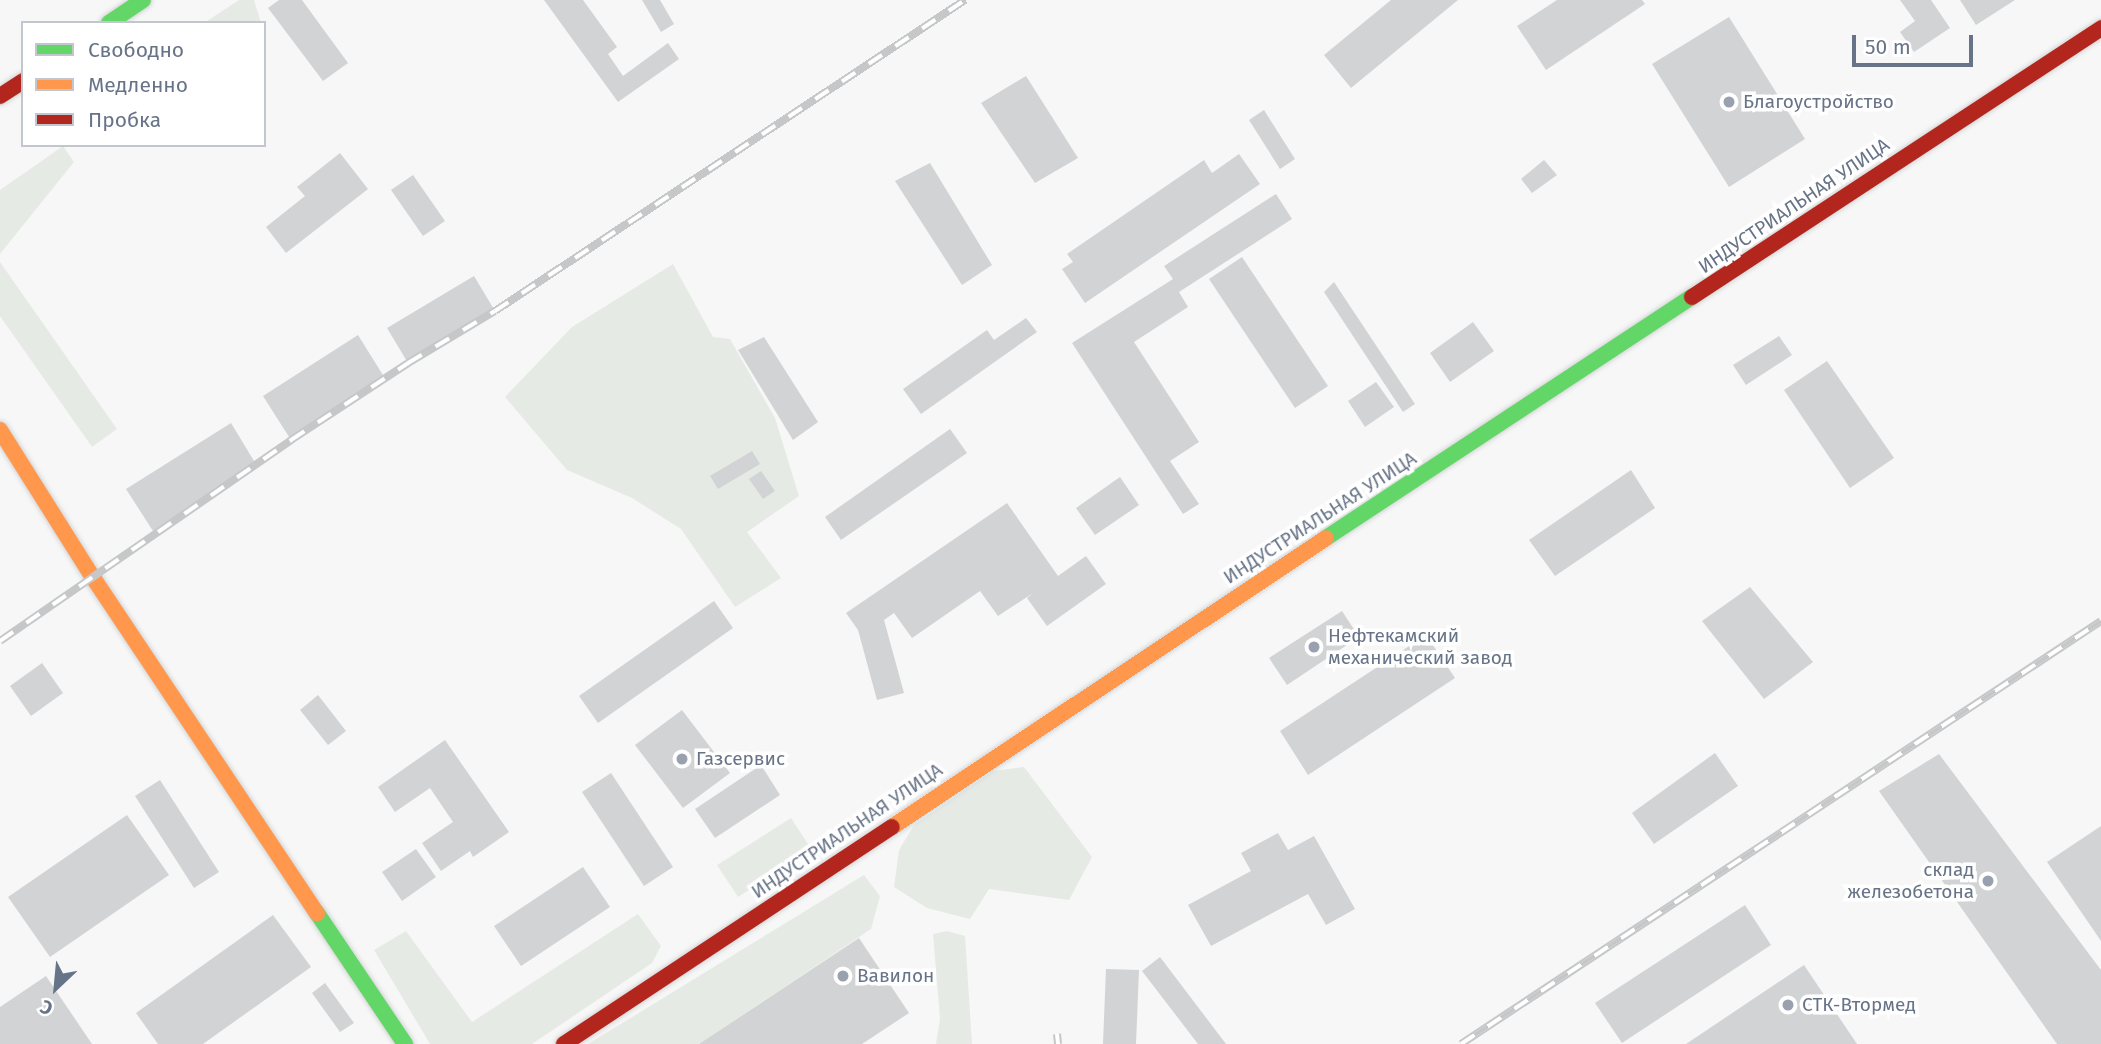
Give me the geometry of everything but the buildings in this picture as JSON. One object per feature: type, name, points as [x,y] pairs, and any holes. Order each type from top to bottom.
[{"type":"main road","points":[[112,21],[143,0]]},
{"type":"main road","name":"ИНДУСТРИАЛЬНАЯ УЛИЦА","points":[[564,1044],[846,858],[1005,749],[2101,28]]},
{"type":"main road","points":[[0,96],[21,82]]},
{"type":"main road","points":[[0,430],[94,579],[405,1044]]},
{"type":"shaded area","points":[[239,0],[254,0],[260,21],[207,21]]},
{"type":"shaded area","points":[[62,147],[74,162],[0,254],[0,190]]},
{"type":"shaded area","points":[[0,262],[117,429],[92,447],[0,316]]},
{"type":"shaded area","points":[[673,264],[713,337],[730,339],[775,418],[799,496],[747,532],[781,578],[735,607],[681,529],[632,498],[567,470],[505,397],[572,327]]},
{"type":"shaded area","points":[[1024,767],[1092,857],[1069,900],[989,889],[970,919],[927,908],[894,887],[899,850],[914,825],[993,771]]},
{"type":"shaded area","points":[[791,818],[812,850],[738,897],[717,865]]},
{"type":"shaded area","points":[[864,875],[880,896],[871,929],[699,1044],[588,1044]]},
{"type":"shaded area","points":[[638,914],[661,946],[652,963],[532,1044],[430,1044],[374,950],[406,931],[472,1022]]},
{"type":"shaded area","points":[[947,931],[965,936],[972,1044],[936,1044],[940,1019],[933,934]]},
{"type":"railway","points":[[0,641],[291,440],[408,363],[495,311],[965,0]]},
{"type":"railway","points":[[1461,1044],[2101,621]]},
{"type":"railway","points":[[1057,1034],[1058,1044]]},
{"type":"traffic: fast","points":[[112,21],[143,0]]},
{"type":"traffic: fast","points":[[1326,538],[1692,297]]},
{"type":"traffic: fast","points":[[317,913],[405,1044]]},
{"type":"traffic: slow","points":[[0,430],[94,579],[317,913]]},
{"type":"traffic: slow","points":[[892,827],[1326,538]]},
{"type":"traffic: jam","points":[[1692,297],[2101,28]]},
{"type":"traffic: jam","points":[[0,96],[21,82]]},
{"type":"traffic: jam","points":[[564,1044],[892,827]]},
{"type":"place","name":"Благоустройство","points":[[1729,102]]},
{"type":"place","name":"Нефтекамский механический завод","points":[[1314,647]]},
{"type":"place","name":"Газсервис","points":[[682,759]]},
{"type":"place","name":"склад железобетона","points":[[1988,881]]},
{"type":"place","name":"Вавилон","points":[[843,976]]},
{"type":"place","name":"СТК-Втормед","points":[[1788,1005]]}]
